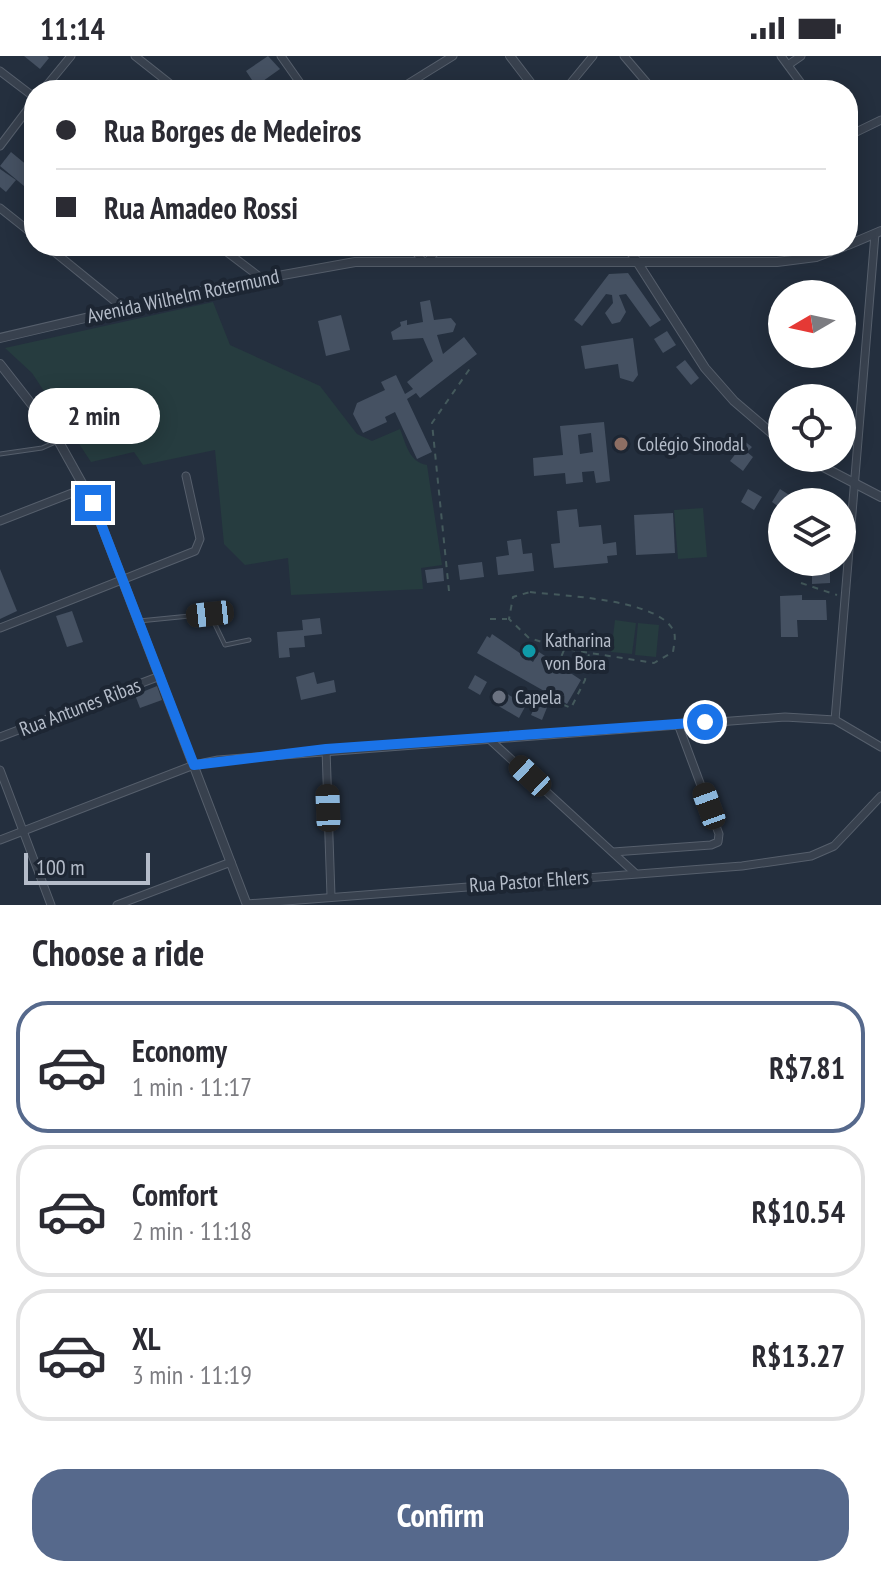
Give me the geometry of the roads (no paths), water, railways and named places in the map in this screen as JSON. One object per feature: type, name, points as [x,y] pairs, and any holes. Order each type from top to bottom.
[{"type":"street","points":[[51,80],[71,56]]},
{"type":"street","points":[[135,56],[165,80]]},
{"type":"street","points":[[281,56],[298,80]]},
{"type":"street","points":[[414,80],[453,56]]},
{"type":"street","points":[[510,56],[528,80]]},
{"type":"street","points":[[573,80],[593,56]]},
{"type":"street","points":[[624,56],[644,80]]},
{"type":"street","points":[[781,56],[799,80]]},
{"type":"street","points":[[788,65],[801,56]]},
{"type":"street","points":[[0,71],[24,91]]},
{"type":"street","points":[[0,146],[24,113]]},
{"type":"street","points":[[858,131],[881,120]]},
{"type":"street","points":[[0,208],[24,227]]},
{"type":"street","points":[[835,720],[878,233]]},
{"type":"street","name":"Avenida Wilhelm Rotermund","points":[[858,241],[878,233]]},
{"type":"street","points":[[59,256],[122,307]]},
{"type":"street","points":[[232,256],[261,278]]},
{"type":"street","points":[[420,256],[425,262],[431,256]]},
{"type":"street","points":[[632,256],[705,368],[734,401],[768,430]]},
{"type":"street","name":"Avenida Wilhelm Rotermund","points":[[0,338],[122,307],[355,262],[637,265],[777,262],[816,257]]},
{"type":"street","points":[[0,364],[58,441],[85,488],[247,905]]},
{"type":"street","points":[[830,472],[881,497]]},
{"type":"street","points":[[0,628],[188,556],[199,545],[186,476]]},
{"type":"street","points":[[0,521],[85,488]]},
{"type":"street","name":"Rua Antunes Ribas","points":[[0,737],[160,676]]},
{"type":"street","points":[[0,840],[194,765],[326,749],[785,717],[835,720],[881,747]]},
{"type":"street","points":[[613,852],[718,842],[719,834],[678,724]]},
{"type":"street","points":[[488,738],[635,873]]},
{"type":"street","points":[[326,749],[331,896]]},
{"type":"street","points":[[0,770],[51,905]]},
{"type":"street","name":"Rua Pastor Ehlers","points":[[247,905],[811,856],[834,846],[881,796]]},
{"type":"street","points":[[117,905],[231,862]]},
{"type":"lane","points":[[0,454],[42,448],[58,441]]},
{"type":"lane","points":[[138,621],[210,614],[225,645],[249,640]]},
{"type":"place","name":"Colégio Sinodal","points":[[621,444]]},
{"type":"place","name":"Katharina von Bora","points":[[529,651]]},
{"type":"place","name":"Capela","points":[[499,697]]}]
